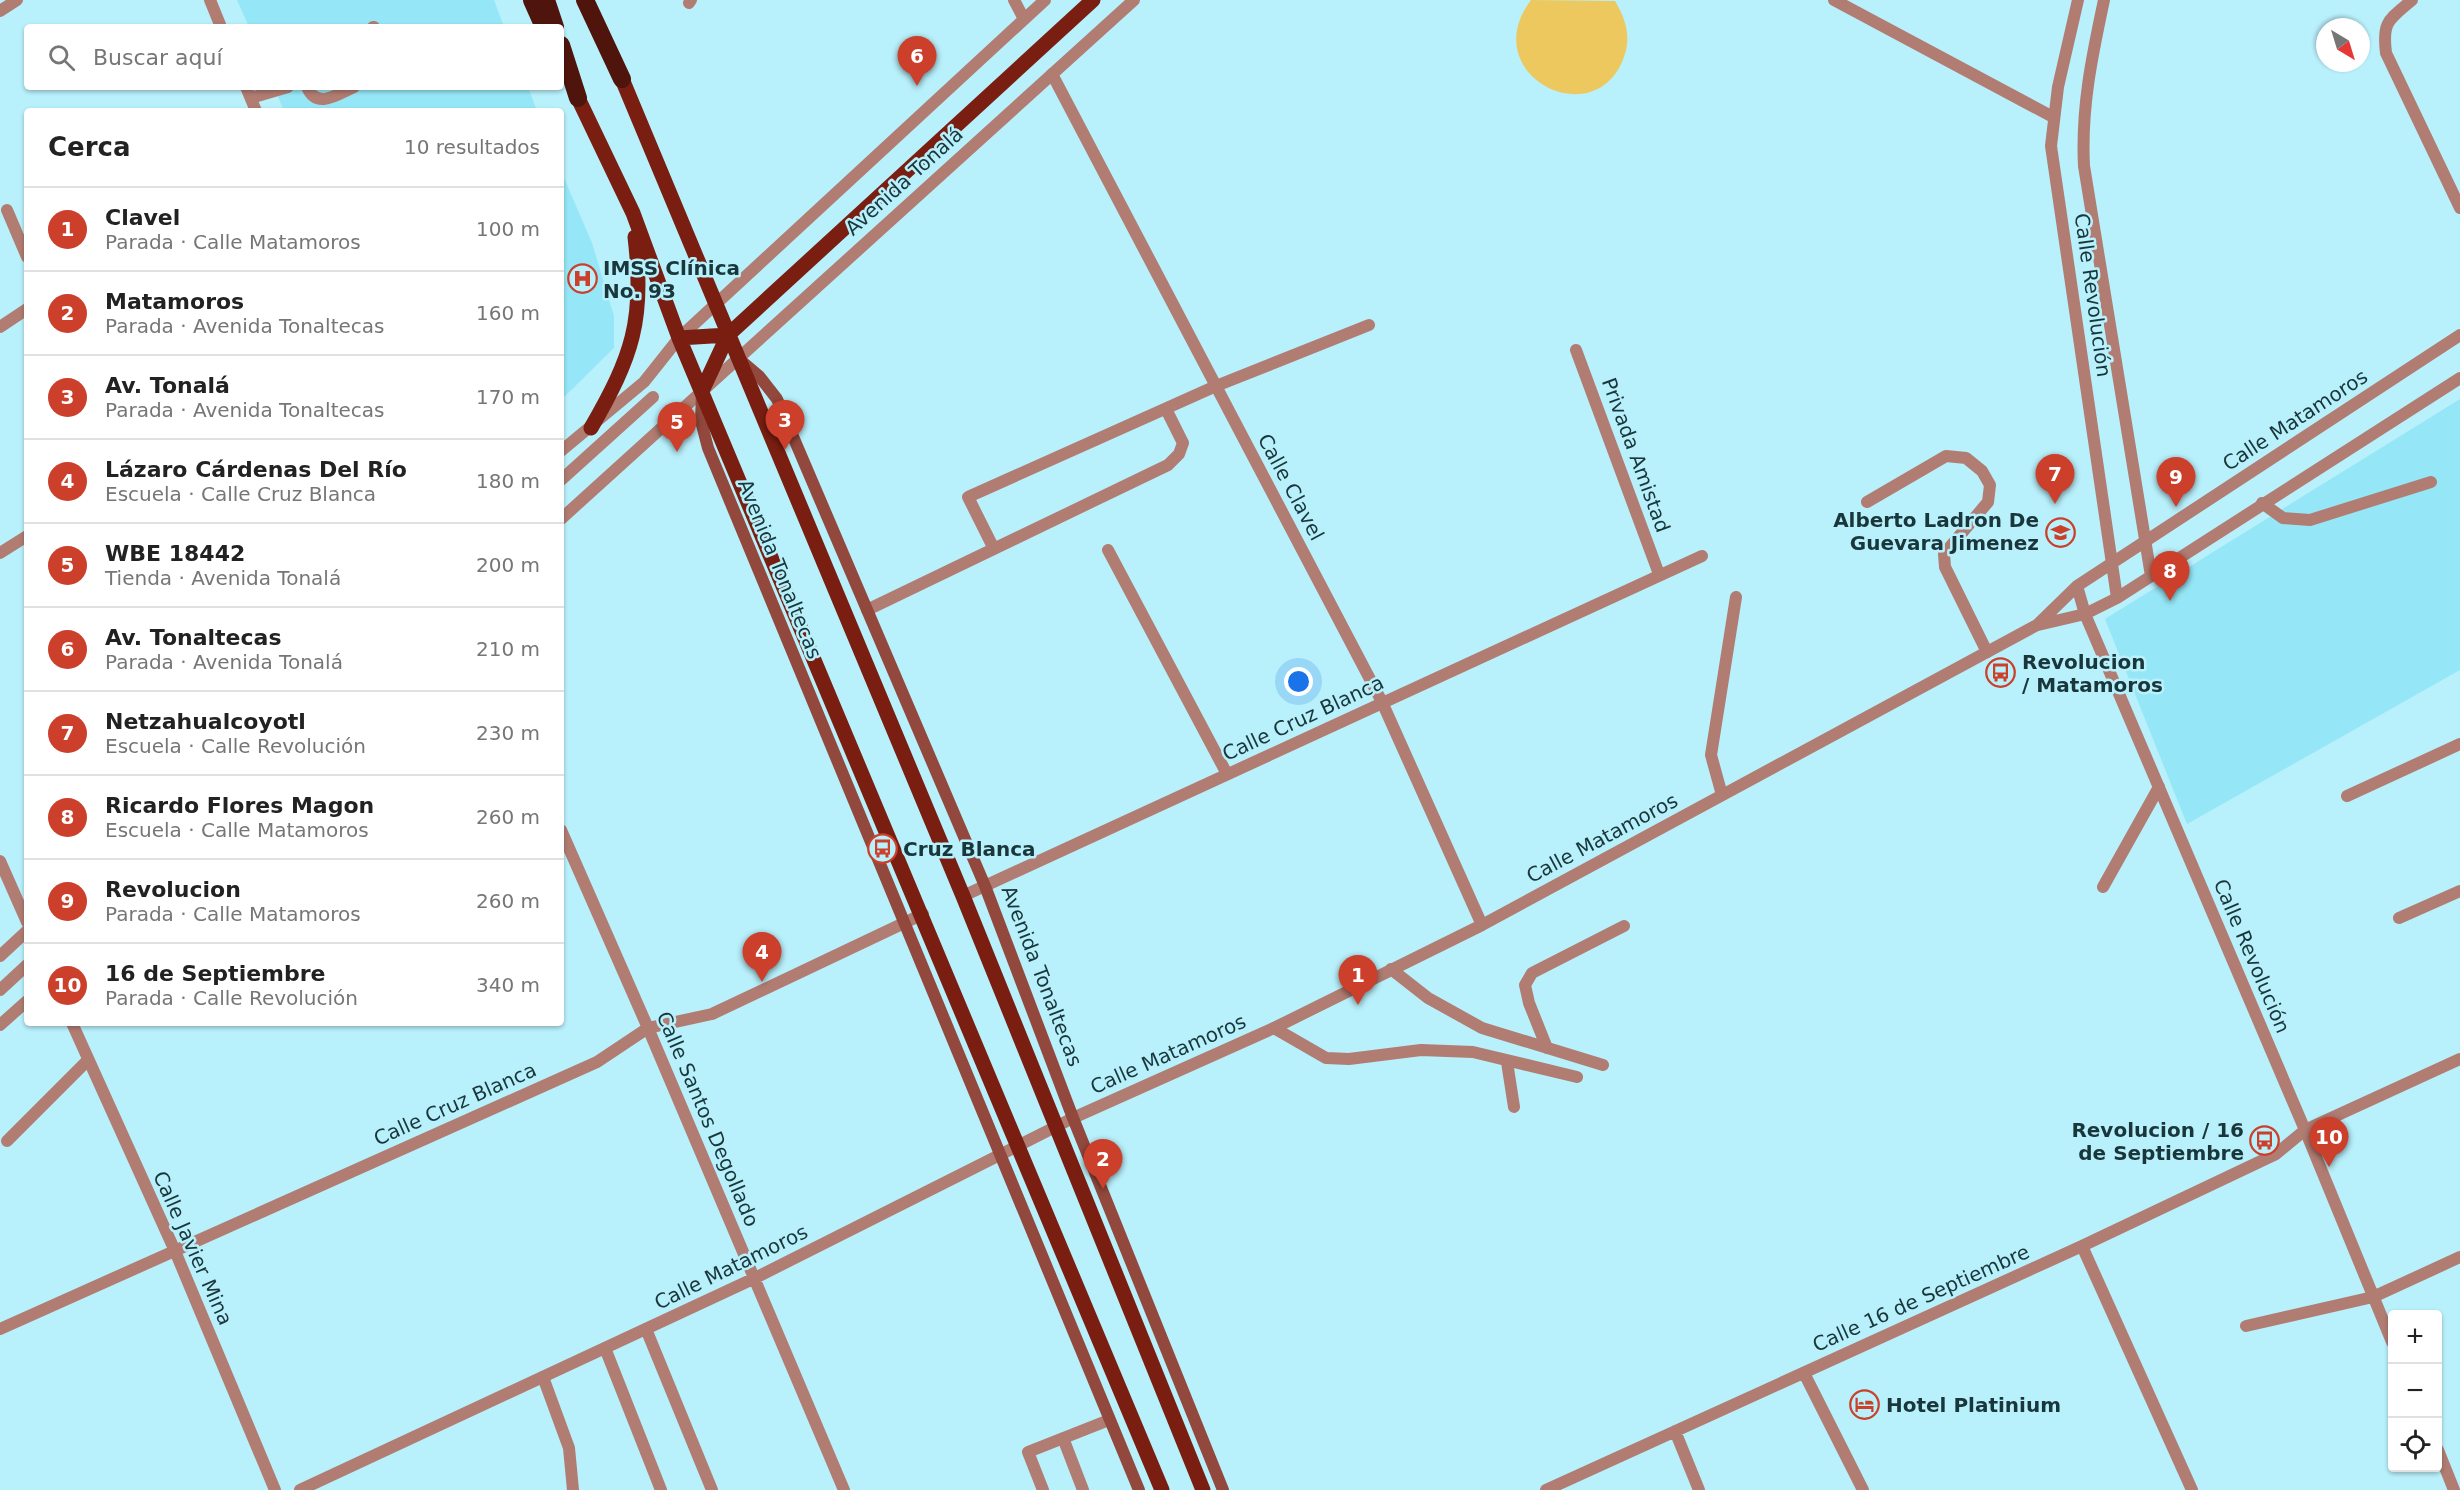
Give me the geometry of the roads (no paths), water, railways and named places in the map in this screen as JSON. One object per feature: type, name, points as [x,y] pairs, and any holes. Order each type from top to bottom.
[{"type":"highway","points":[[532,0],[543,24]]},
{"type":"highway","points":[[546,0],[554,24]]},
{"type":"highway","points":[[585,0],[622,78]]},
{"type":"highway","points":[[594,0],[622,78]]},
{"type":"highway","points":[[564,54],[578,98]]},
{"type":"highway","points":[[564,68],[578,98]]},
{"type":"main road","name":"Avenida Tonalá","points":[[702,391],[728,335],[1093,0]]},
{"type":"main road","name":"Avenida Tonaltecas","points":[[622,78],[714,304],[963,896],[1203,1490]]},
{"type":"main road","name":"Avenida Tonaltecas","points":[[578,98],[633,213],[679,338],[923,914],[1162,1490]]},
{"type":"main road","points":[[591,428],[622,371],[636,327],[640,274],[633,213]]},
{"type":"main road","points":[[679,338],[728,335]]},
{"type":"main road","name":"Avenida Tonaltecas","points":[[739,359],[759,375],[777,399],[985,886],[1073,1118],[1223,1490]]},
{"type":"main road","name":"Avenida Tonaltecas","points":[[702,391],[700,421],[708,448],[1139,1490]]},
{"type":"street","points":[[0,11],[17,0]]},
{"type":"street","points":[[210,0],[220,24]]},
{"type":"street","points":[[1014,0],[1024,19]]},
{"type":"street","name":"Avenida Tonalá","points":[[564,449],[644,382],[679,338],[714,304],[1045,0]]},
{"type":"street","name":"Avenida Tonalá","points":[[564,516],[1134,0]]},
{"type":"street","points":[[1834,0],[2053,117]]},
{"type":"street","name":"Calle Revolución","points":[[2079,0],[2053,117],[2051,146],[2117,598]]},
{"type":"street","name":"Calle Revolución","points":[[2104,0],[2086,84],[2082,134],[2084,166],[2151,576]]},
{"type":"street","points":[[2412,0],[2392,17],[2383,31],[2386,53],[2460,208]]},
{"type":"street","name":"Calle Clavel","points":[[1052,74],[1382,702],[1482,925]]},
{"type":"street","points":[[255,108],[248,93],[268,90]]},
{"type":"street","points":[[308,90],[311,96],[317,100],[325,100],[347,90]]},
{"type":"street","points":[[7,210],[24,250]]},
{"type":"street","points":[[0,327],[24,311]]},
{"type":"street","points":[[993,547],[968,497],[1216,386],[1369,325]]},
{"type":"street","name":"Calle Matamoros","points":[[2037,625],[2077,586],[2460,334]]},
{"type":"street","name":"Privada Amistad","points":[[1576,350],[1659,574]]},
{"type":"street","name":"Calle Matamoros","points":[[300,1490],[755,1278],[1073,1118],[1274,1028],[1482,925],[2037,625],[2085,614],[2117,598],[2460,378]]},
{"type":"street","points":[[564,477],[654,397]]},
{"type":"street","points":[[867,610],[993,547],[1168,465],[1179,454],[1183,443],[1166,409]]},
{"type":"street","points":[[1867,502],[1946,456],[1966,458],[1982,471],[1990,485],[1988,502],[1944,554],[1946,567],[1987,652]]},
{"type":"street","points":[[2262,503],[2283,518],[2310,520],[2432,482]]},
{"type":"street","points":[[0,553],[24,538]]},
{"type":"street","points":[[1108,550],[1227,774]]},
{"type":"street","name":"Calle Cruz Blanca","points":[[963,896],[1702,556]]},
{"type":"street","name":"Calle Revolución","points":[[2077,586],[2085,614],[2306,1130],[2388,1333]]},
{"type":"street","points":[[1722,795],[1711,755],[1713,730],[1736,597]]},
{"type":"street","points":[[2347,796],[2460,745]]},
{"type":"street","points":[[2103,887],[2159,787]]},
{"type":"street","name":"Calle Santos Degollado","points":[[564,837],[648,1028],[844,1490]]},
{"type":"street","points":[[0,861],[24,915]]},
{"type":"street","points":[[2399,918],[2460,891]]},
{"type":"street","name":"Calle Cruz Blanca","points":[[0,1329],[597,1062],[648,1028],[711,1014],[923,914]]},
{"type":"street","points":[[1547,1048],[1525,985],[1532,973],[1624,926]]},
{"type":"street","points":[[0,956],[24,934]]},
{"type":"street","points":[[0,990],[24,968]]},
{"type":"street","points":[[1391,969],[1451,1013],[1482,1028],[1603,1065]]},
{"type":"street","points":[[0,1025],[24,1004]]},
{"type":"street","name":"Calle Javier Mina","points":[[73,1026],[175,1251],[275,1490]]},
{"type":"street","points":[[1274,1028],[1326,1058],[1349,1059],[1421,1050],[1473,1052],[1576,1077]]},
{"type":"street","name":"Calle 16 de Septiembre","points":[[1546,1490],[2276,1155],[2306,1130],[2460,1059]]},
{"type":"street","points":[[7,1141],[88,1060]]},
{"type":"street","points":[[1507,1062],[1514,1107]]},
{"type":"street","points":[[2082,1246],[2192,1490]]},
{"type":"street","points":[[2246,1326],[2373,1297],[2460,1257]]},
{"type":"street","points":[[646,1329],[711,1490]]},
{"type":"street","points":[[605,1348],[661,1490]]},
{"type":"street","points":[[1804,1373],[1863,1490]]},
{"type":"street","points":[[543,1377],[569,1448],[573,1490]]},
{"type":"street","points":[[1043,1490],[1028,1452],[1109,1420]]},
{"type":"street","points":[[1675,1431],[1699,1490]]},
{"type":"street","points":[[1063,1438],[1083,1490]]},
{"type":"street","points":[[2442,1459],[2454,1490]]},
{"type":"place","name":"Av. Tonaltecas","points":[[917,86]]},
{"type":"place","name":"IMSS Clínica No. 93","points":[[582,279]]},
{"type":"place","name":"Av. Tonalá","points":[[785,450]]},
{"type":"place","name":"WBE 18442","points":[[677,452]]},
{"type":"place","name":"Netzahualcoyotl","points":[[2055,504]]},
{"type":"place","name":"Revolucion","points":[[2176,507]]},
{"type":"place","name":"Alberto Ladron De Guevara Jimenez","points":[[2060,532]]},
{"type":"place","name":"Ricardo Flores Magon","points":[[2170,601]]},
{"type":"place","name":"Revolucion / Matamoros","points":[[2001,673]]},
{"type":"place","name":"Cruz Blanca","points":[[882,849]]},
{"type":"place","name":"Lázaro Cárdenas Del Río","points":[[762,982]]},
{"type":"place","name":"Clavel","points":[[1358,1005]]},
{"type":"place","name":"Revolucion / 16 de Septiembre","points":[[2265,1141]]},
{"type":"place","name":"16 de Septiembre","points":[[2329,1167]]},
{"type":"place","name":"Matamoros","points":[[1103,1189]]},
{"type":"place","name":"Hotel Platinium","points":[[1865,1405]]}]
